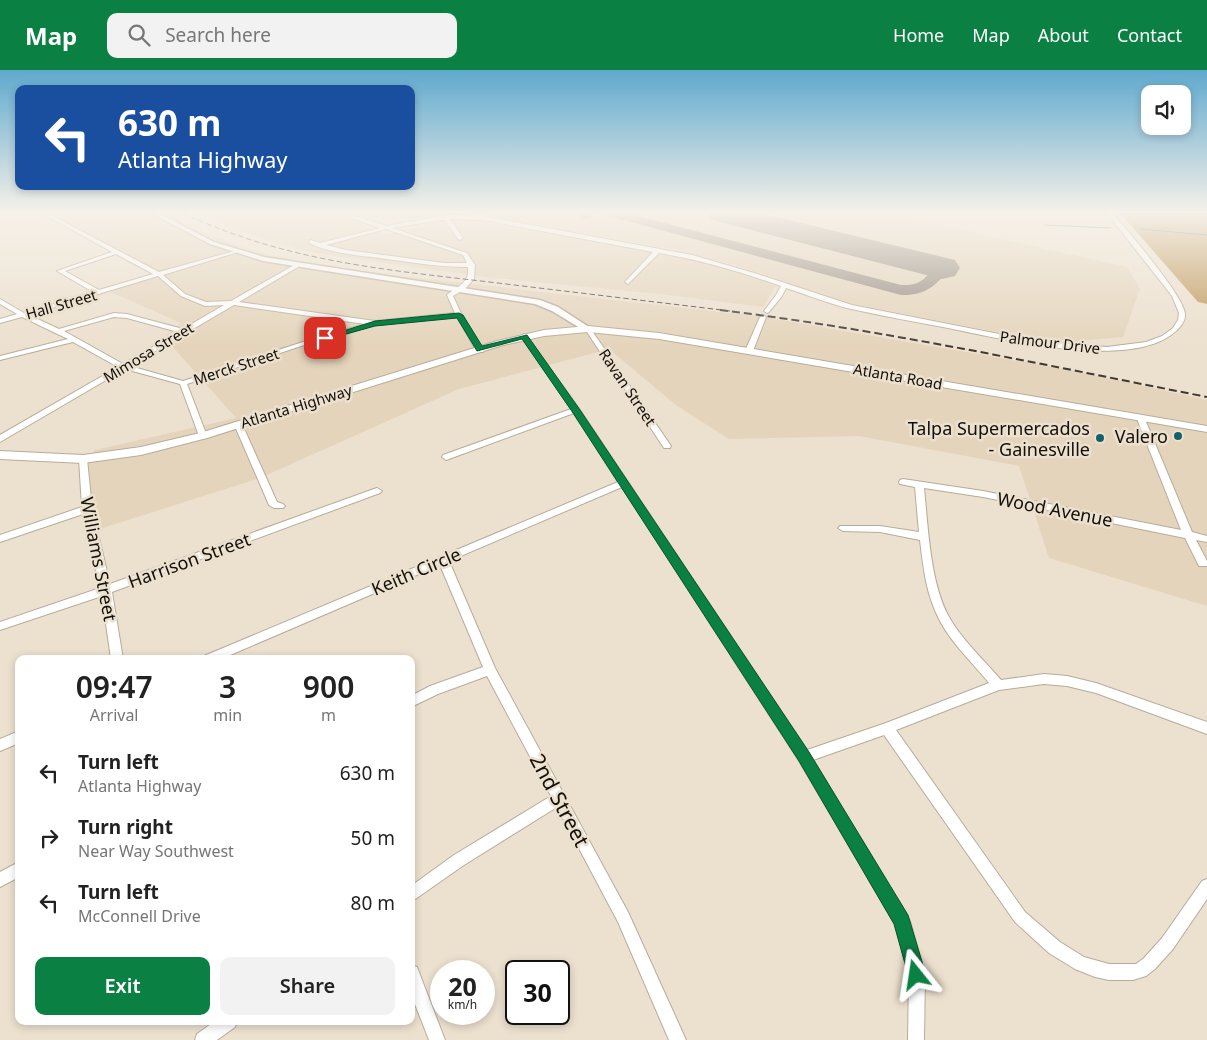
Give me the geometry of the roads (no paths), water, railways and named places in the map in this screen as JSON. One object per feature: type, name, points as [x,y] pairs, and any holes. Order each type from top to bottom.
[{"type":"main road","name":"Atlanta Highway","points":[[0,455],[83,459],[141,451],[202,436],[524,336],[588,329]]},
{"type":"main road","name":"Atlanta Road","points":[[588,329],[659,336],[1207,429]]},
{"type":"street","points":[[97,258],[60,271],[99,293]]},
{"type":"street","points":[[128,258],[160,275],[183,295],[205,304],[232,303],[375,324],[459,315]]},
{"type":"street","name":"Hall Street","points":[[0,321],[213,258]]},
{"type":"street","points":[[265,258],[296,266],[538,302],[555,309],[588,329]]},
{"type":"street","points":[[392,258],[434,264],[472,265]]},
{"type":"street","points":[[468,258],[473,271],[471,278],[460,290],[450,295],[459,315],[480,350]]},
{"type":"street","points":[[628,282],[650,258]]},
{"type":"street","points":[[697,258],[719,263],[784,286],[780,296],[765,314],[749,351]]},
{"type":"street","name":"Palmour Drive","points":[[784,286],[851,307],[1035,343],[1108,349],[1147,344],[1164,338],[1175,329],[1181,320],[1182,313],[1175,296],[1145,258]]},
{"type":"street","name":"Mimosa Street","points":[[0,438],[296,266]]},
{"type":"street","points":[[0,301],[23,315],[58,331],[122,366],[183,383],[202,436]]},
{"type":"street","points":[[58,331],[114,315],[127,316],[182,331]]},
{"type":"street","name":"Merck Street","points":[[183,383],[298,346],[375,324]]},
{"type":"street","name":"Ravan Street","points":[[588,329],[667,446]]},
{"type":"street","points":[[524,336],[576,410],[804,757],[902,921],[916,975],[916,1040]]},
{"type":"street","points":[[0,358],[72,340]]},
{"type":"street","points":[[446,457],[576,410]]},
{"type":"street","points":[[1141,419],[1188,535],[1203,563]]},
{"type":"street","points":[[238,424],[274,505],[280,506]]},
{"type":"street","name":"Williams Street","points":[[83,459],[87,509],[106,590],[116,655]]},
{"type":"street","name":"Wood Avenue","points":[[903,482],[919,486],[983,494],[1207,539]]},
{"type":"street","name":"Keith Circle","points":[[217,655],[623,483]]},
{"type":"street","points":[[919,486],[935,600],[944,618],[998,685]]},
{"type":"street","name":"Harrison Street","points":[[0,626],[106,590],[377,491]]},
{"type":"street","points":[[0,539],[87,509]]},
{"type":"street","points":[[843,528],[880,529],[925,537]]},
{"type":"street","name":"2nd Street","points":[[443,559],[490,670],[623,917],[678,1040]]},
{"type":"street","points":[[415,700],[434,690],[490,670]]},
{"type":"street","points":[[804,757],[887,728],[998,685],[1044,679],[1067,681],[1096,688],[1207,728]]},
{"type":"street","points":[[887,728],[1020,917],[1047,944],[1077,962],[1110,973],[1139,971],[1158,955],[1207,886]]},
{"type":"street","points":[[0,745],[15,739]]},
{"type":"street","points":[[415,892],[459,860],[559,798]]},
{"type":"street","points":[[0,880],[15,871]]},
{"type":"street","points":[[415,983],[437,1040]]},
{"type":"street","points":[[203,1040],[224,1025]]},
{"type":"railway","points":[[321,258],[404,272],[730,311]]},
{"type":"railway","points":[[720,310],[903,338],[1207,397]]},
{"type":"place","name":"Valero","points":[[1178,436]]},
{"type":"place","name":"Talpa Supermercados - Gainesville","points":[[1100,438]]}]
